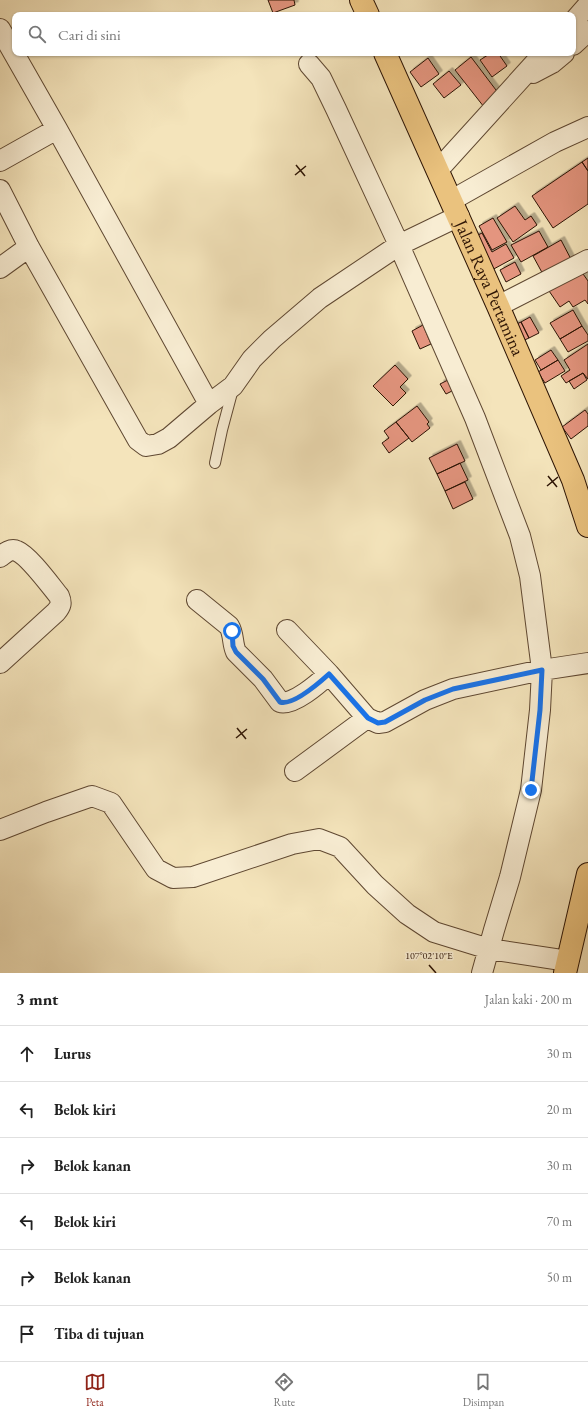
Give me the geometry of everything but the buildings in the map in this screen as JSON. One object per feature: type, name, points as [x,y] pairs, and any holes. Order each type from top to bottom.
[{"type":"main road","points":[[361,0],[367,12]]},
{"type":"main road","name":"Jalan Raya Pertamina","points":[[386,56],[438,170],[453,212],[498,306],[573,480],[588,526]]},
{"type":"main road","points":[[566,967],[588,874]]},
{"type":"street","points":[[576,19],[588,5]]},
{"type":"street","points":[[0,29],[12,50]]},
{"type":"street","points":[[576,42],[588,31]]},
{"type":"street","points":[[16,56],[58,129],[209,404]]},
{"type":"street","points":[[438,170],[541,56]]},
{"type":"street","points":[[520,78],[536,72],[552,63],[560,56]]},
{"type":"street","points":[[309,64],[321,78],[404,242],[475,418],[520,536],[550,669],[540,710],[531,790],[510,877],[482,973]]},
{"type":"street","points":[[0,190],[29,246],[138,440],[146,446],[158,444],[169,438],[233,386],[252,359],[272,339],[320,298],[404,242],[453,212],[555,142],[588,127]]},
{"type":"street","points":[[0,161],[58,129]]},
{"type":"street","points":[[0,268],[29,246]]},
{"type":"street","points":[[498,306],[588,260]]},
{"type":"street","points":[[0,557],[10,550],[16,551],[25,557],[59,596],[61,602],[60,607],[56,612],[0,663]]},
{"type":"street","points":[[197,600],[229,626],[232,631],[233,646],[236,652],[263,679],[280,702],[288,702],[304,694],[329,674]]},
{"type":"street","points":[[288,630],[368,718],[378,723],[385,722],[425,700],[453,689],[550,669],[588,663]]},
{"type":"street","points":[[295,771],[368,718]]},
{"type":"street","points":[[0,830],[92,796],[111,804],[156,869],[173,878],[193,876],[292,844],[319,839],[340,847],[375,885],[406,914],[434,932],[489,949],[566,967]]},
{"type":"lane","points":[[215,463],[233,386]]},
{"type":"route","points":[[232,631],[233,646],[236,652],[263,679],[280,702],[288,702],[304,694],[329,674],[368,718],[378,723],[385,722],[425,700],[453,689],[542,670],[540,710],[531,790]]}]
